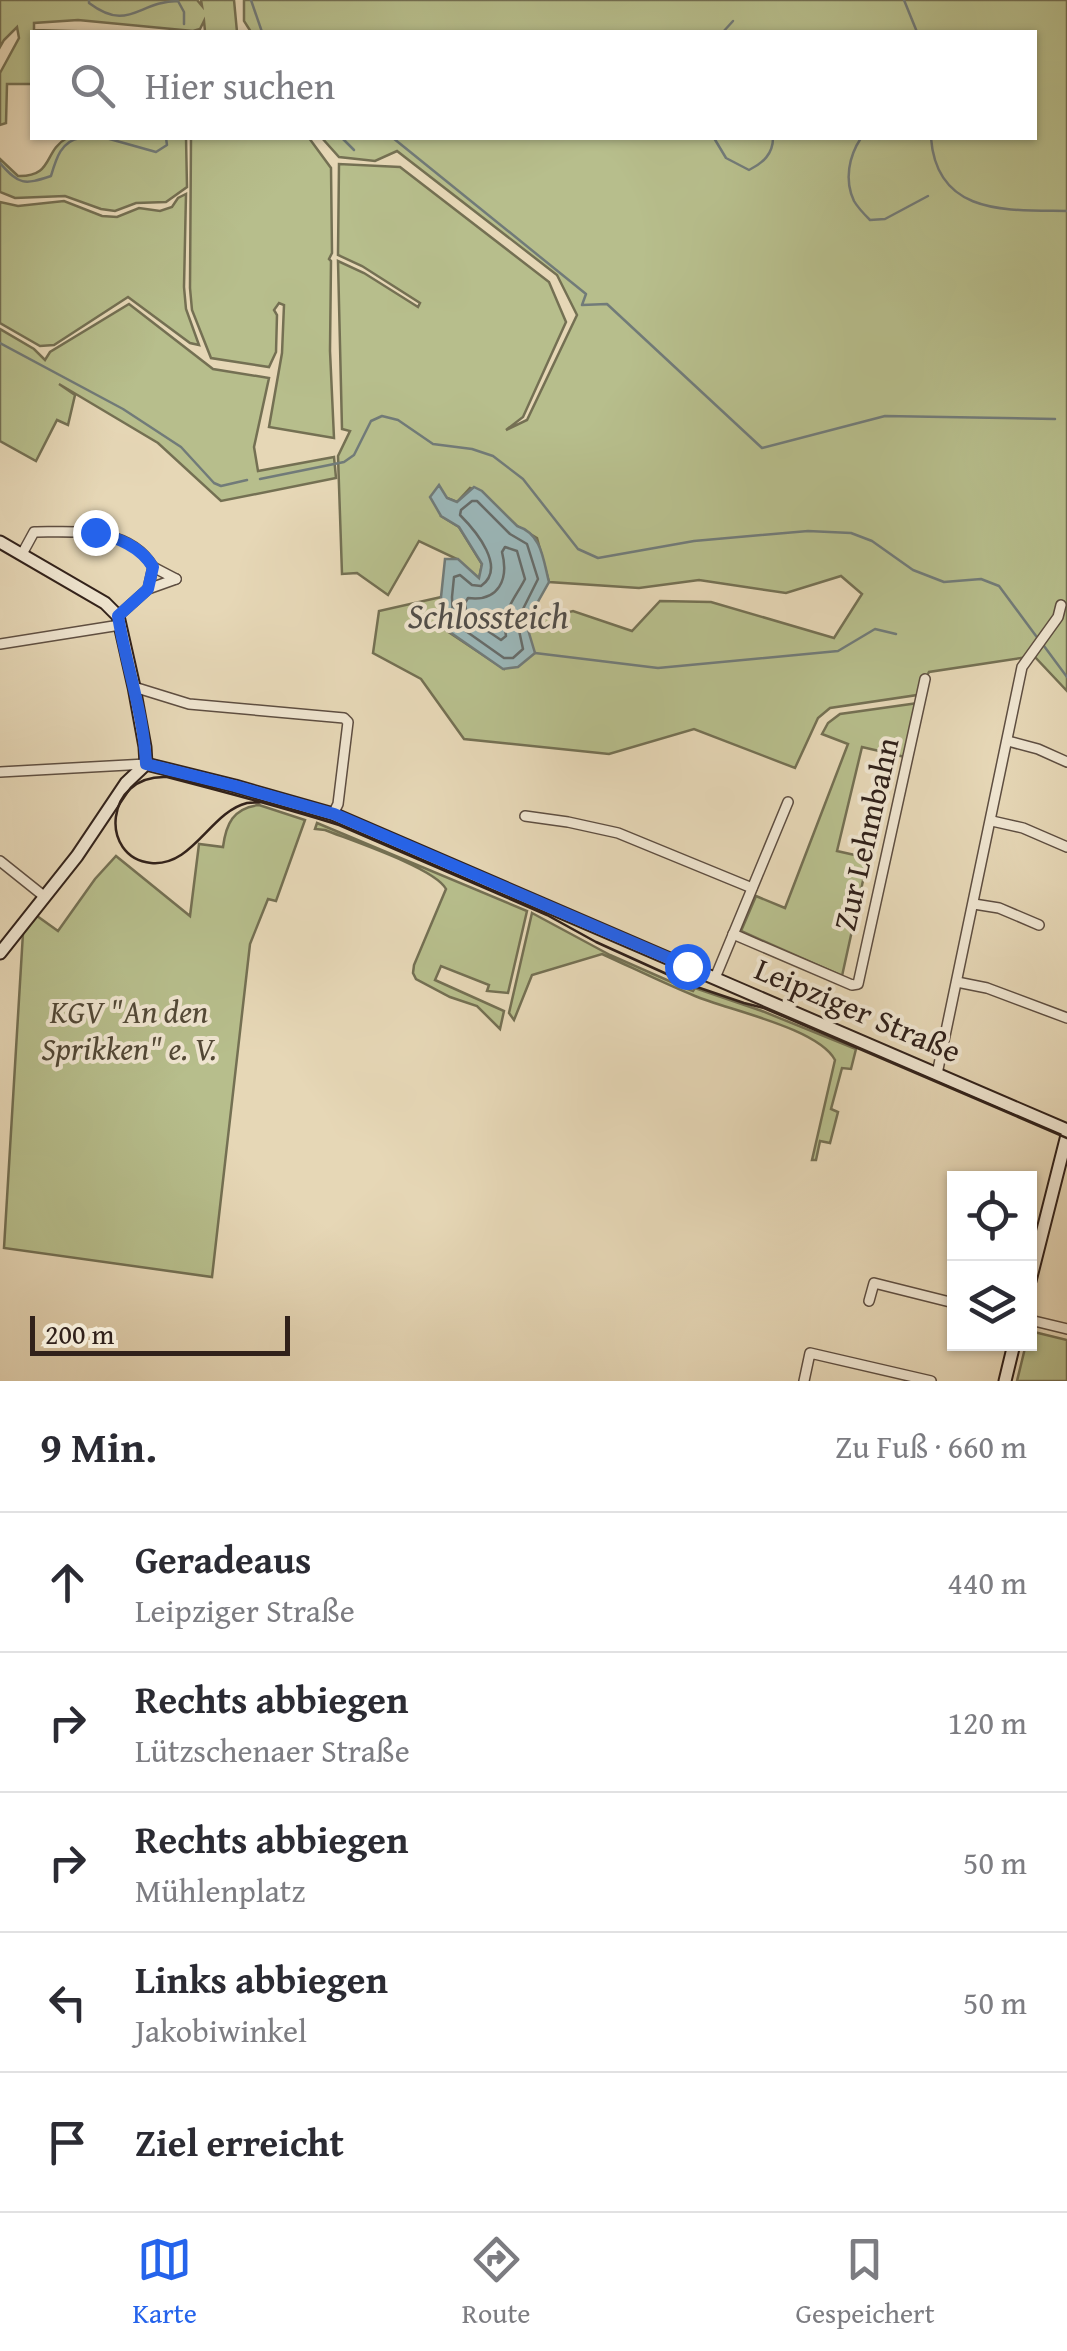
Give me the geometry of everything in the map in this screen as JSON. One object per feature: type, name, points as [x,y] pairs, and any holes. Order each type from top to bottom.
[{"type":"street","points":[[22,554],[34,532],[95,532],[119,538],[153,567],[176,580],[148,589]]},
{"type":"street","points":[[0,542],[105,603],[119,621],[146,764],[126,783],[76,856],[0,953]]},
{"type":"street","points":[[0,644],[119,621],[148,589],[153,567]]},
{"type":"street","points":[[937,1074],[1022,667],[1058,618],[1061,606]]},
{"type":"street","name":"Zur Lehmbahn","points":[[733,934],[852,985],[858,984],[926,679]]},
{"type":"street","points":[[134,687],[189,704],[344,718],[348,722],[334,814]]},
{"type":"street","points":[[1008,741],[1067,762]]},
{"type":"street","name":"Leipziger Straße","points":[[0,772],[146,764],[334,814],[1067,1133]]},
{"type":"street","points":[[715,978],[788,802]]},
{"type":"street","points":[[525,816],[618,833],[752,888]]},
{"type":"street","points":[[992,820],[1067,846]]},
{"type":"street","points":[[0,861],[45,897]]},
{"type":"street","points":[[974,904],[998,908],[1040,925]]},
{"type":"street","points":[[956,982],[987,988],[1067,1018]]},
{"type":"street","points":[[1035,1261],[1067,1133]]},
{"type":"street","points":[[870,1301],[874,1282],[947,1300]]},
{"type":"street","points":[[1037,1322],[1067,1329]]},
{"type":"street","points":[[1005,1381],[1012,1351]]},
{"type":"street","points":[[804,1381],[810,1353],[931,1381]]},
{"type":"green space","points":[[0,0],[197,0],[202,6],[201,0],[234,0],[237,30],[205,30],[204,21],[196,30],[78,20],[34,23],[34,30],[30,30],[30,84],[7,84],[6,123],[0,125],[0,73],[19,38],[17,27],[0,47]]},
{"type":"green space","points":[[244,0],[1067,0],[1067,691],[1034,656],[929,672],[917,695],[830,708],[818,718],[795,768],[694,729],[609,754],[464,739],[421,679],[373,653],[379,611],[441,597],[444,629],[504,669],[526,623],[573,611],[632,631],[660,601],[711,602],[834,638],[862,594],[841,576],[786,593],[699,580],[639,588],[549,582],[537,538],[517,526],[482,492],[470,488],[457,502],[447,498],[441,516],[459,527],[482,564],[479,579],[457,559],[419,541],[388,595],[357,573],[342,574],[338,456],[350,431],[342,429],[338,261],[418,307],[420,303],[338,255],[339,164],[400,167],[549,282],[566,322],[523,417],[506,430],[527,420],[577,315],[557,275],[397,151],[375,161],[339,157],[324,140],[1037,140],[1037,30],[250,30],[244,21]]},
{"type":"green space","points":[[186,140],[187,187],[166,202],[136,203],[115,211],[65,196],[15,198],[0,192],[0,159],[18,176],[29,175],[43,168],[59,143]]},
{"type":"green space","points":[[191,140],[310,140],[331,168],[330,351],[334,438],[269,427],[282,353],[284,305],[279,303],[274,310],[276,352],[269,367],[211,358],[192,310]]},
{"type":"green space","points":[[186,194],[184,287],[186,309],[199,345],[190,343],[128,297],[54,345],[40,346],[0,323],[0,202],[18,206],[64,201],[102,216],[117,217],[139,208],[160,211],[172,207]]},
{"type":"green space","points":[[129,304],[213,369],[269,378],[254,447],[258,471],[334,457],[336,478],[221,501],[158,443],[59,384],[75,395],[68,425],[57,420],[36,461],[0,441],[0,329],[45,360],[50,352]]},
{"type":"green space","points":[[918,703],[905,757],[862,747],[837,851],[868,858],[842,976],[741,931],[756,896],[785,908],[848,744],[822,734],[828,723],[840,714]]},
{"type":"green space","name":"KGV \"An den Sprikken\" e. V.","points":[[259,805],[305,820],[276,901],[268,899],[250,944],[212,1277],[4,1248],[23,933],[37,916],[58,931],[116,856],[190,916],[199,844],[223,847],[232,818]]},
{"type":"green space","points":[[317,823],[527,911],[508,993],[487,991],[489,985],[441,966],[435,980],[504,1011],[500,1029],[477,1006],[450,997],[416,979],[413,973],[446,889],[439,881],[371,848],[315,829]]},
{"type":"green space","points":[[532,913],[610,955],[685,988],[762,1011],[856,1049],[851,1069],[842,1068],[831,1109],[838,1112],[830,1143],[820,1141],[816,1160],[812,1160],[835,1060],[825,1049],[792,1029],[695,996],[602,954],[532,975],[514,1020],[509,1013]]},
{"type":"green space","points":[[1037,1333],[1067,1340],[1067,1381],[1017,1381],[1024,1351],[1037,1351]]},
{"type":"water","name":"Schlossteich","points":[[439,485],[447,498],[457,502],[474,487],[482,491],[537,541],[549,582],[526,623],[535,653],[518,667],[503,669],[444,628],[441,597],[445,559],[458,559],[479,578],[482,564],[459,527],[441,516],[430,497]]},
{"type":"waterway","points":[[89,0],[103,12],[124,16],[178,1],[184,12],[184,24]]},
{"type":"waterway","points":[[251,0],[261,30]]},
{"type":"waterway","points":[[904,0],[916,30]]},
{"type":"waterway","points":[[725,30],[733,21]]},
{"type":"waterway","points":[[0,163],[22,181],[42,179],[51,176],[57,157],[74,140]]},
{"type":"waterway","points":[[113,140],[156,152],[167,145],[166,140]]},
{"type":"waterway","points":[[344,140],[354,150]]},
{"type":"waterway","points":[[395,140],[586,294],[582,305],[607,304],[762,448],[885,416],[1055,419]]},
{"type":"waterway","points":[[715,140],[726,158],[749,170],[766,157],[773,140]]},
{"type":"waterway","points":[[860,140],[851,160],[849,185],[854,201],[870,220],[885,219],[928,196]]},
{"type":"waterway","points":[[931,140],[936,163],[946,182],[961,195],[999,208],[1067,211]]},
{"type":"waterway","points":[[0,343],[123,409],[181,447],[214,483],[221,486],[247,480]]},
{"type":"waterway","points":[[260,479],[344,462],[354,455],[371,421],[382,416],[398,420],[433,444],[493,456],[523,479],[578,549],[598,558],[694,541],[808,531],[851,533],[872,541],[913,570],[944,582],[981,579],[999,586],[1039,640]]},
{"type":"waterway","points":[[535,653],[658,668],[838,651],[875,629],[896,634]]},
{"type":"waterway","points":[[1044,646],[1067,677]]},
{"type":"tram line","points":[[262,802],[260,802],[258,802],[247,803],[234,808],[179,857],[166,862],[134,858],[117,833],[116,817],[131,788],[146,780],[167,777],[232,794],[253,800],[275,806],[339,825],[547,915],[691,985],[764,1008],[1067,1138]]},
{"type":"route","points":[[95,532],[119,538],[153,567],[148,589],[118,616],[146,764],[334,814],[687,966]]}]
